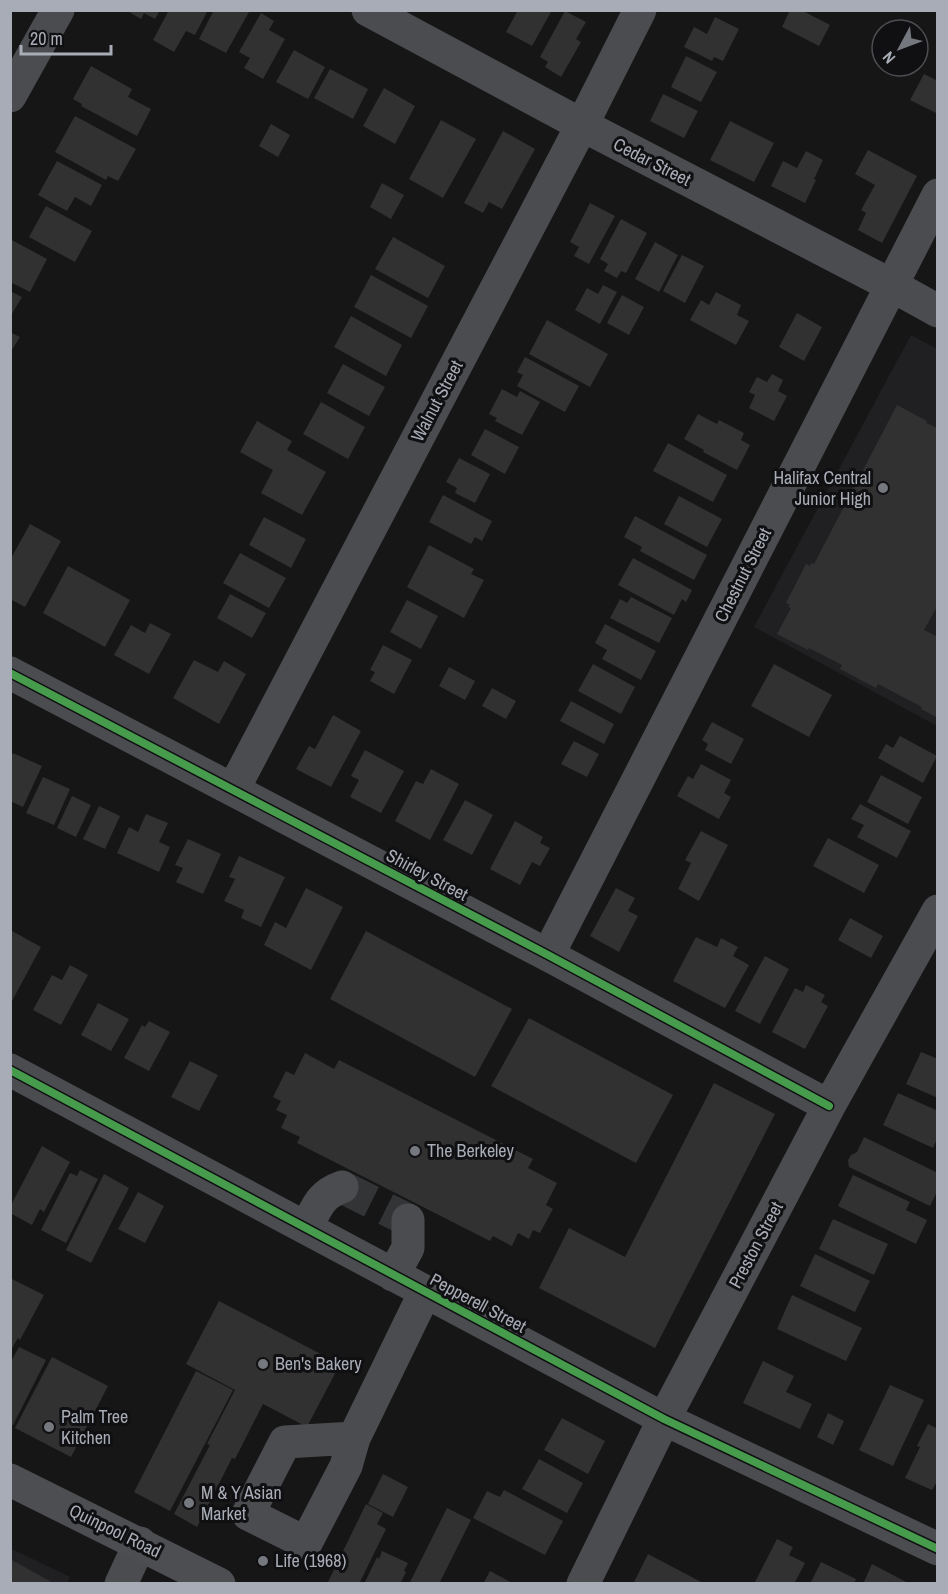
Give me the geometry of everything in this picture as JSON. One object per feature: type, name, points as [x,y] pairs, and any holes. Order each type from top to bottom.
[{"type":"main road","name":"Quinpool Road","points":[[10,1480],[219,1584]]},
{"type":"street","points":[[10,96],[58,10]]},
{"type":"street","name":"Cedar Street","points":[[368,10],[582,126],[938,311]]},
{"type":"street","name":"Walnut Street","points":[[233,790],[582,126],[639,10]]},
{"type":"street","name":"Chestnut Street","points":[[549,955],[938,195]]},
{"type":"street","name":"Shirley Street","points":[[10,673],[549,955],[829,1106]]},
{"type":"street","name":"Preston Street","points":[[583,1584],[664,1419],[829,1106],[938,911]]},
{"type":"street","name":"Pepperell Street","points":[[10,1070],[664,1419],[938,1550]]},
{"type":"street","points":[[306,1228],[322,1197],[342,1187]]},
{"type":"street","points":[[393,1275],[408,1248],[408,1220]]},
{"type":"street","points":[[354,1438],[425,1292]]},
{"type":"street","points":[[121,1584],[140,1543]]},
{"type":"shaded area","name":"Halifax Central Junior High","points":[[911,335],[937,349],[937,726],[754,627]]},
{"type":"shaded area","points":[[10,1548],[70,1577],[67,1583],[11,1583]]},
{"type":"building","points":[[126,10],[160,10],[155,19],[144,13],[141,19]]},
{"type":"building","points":[[169,10],[208,10],[195,35],[186,31],[174,52],[153,40]]},
{"type":"building","points":[[214,10],[246,10],[249,12],[226,53],[199,39]]},
{"type":"building","points":[[518,10],[552,10],[532,46],[506,32]]},
{"type":"building","points":[[790,10],[801,10],[830,25],[819,46],[782,27]]},
{"type":"building","points":[[565,11],[586,22],[576,39],[581,42],[561,77],[545,67],[548,62],[540,57]]},
{"type":"building","points":[[261,13],[274,21],[269,30],[285,39],[263,79],[244,68],[250,58],[239,52]]},
{"type":"building","points":[[715,17],[739,29],[723,61],[714,57],[712,61],[684,47],[694,27],[707,34]]},
{"type":"building","points":[[294,50],[325,67],[308,99],[276,82]]},
{"type":"building","points":[[686,56],[717,72],[701,102],[671,87]]},
{"type":"building","points":[[91,66],[132,89],[128,97],[151,109],[137,136],[81,106],[82,104],[73,99]]},
{"type":"building","points":[[330,69],[368,89],[353,119],[314,98]]},
{"type":"building","points":[[930,77],[938,81],[938,114],[910,100],[922,78]]},
{"type":"building","points":[[384,88],[415,106],[395,144],[363,126]]},
{"type":"building","points":[[663,94],[698,111],[684,138],[650,121]]},
{"type":"building","points":[[75,116],[136,149],[118,181],[108,176],[106,180],[55,152]]},
{"type":"building","points":[[441,120],[476,139],[443,198],[409,179]]},
{"type":"building","points":[[730,121],[774,143],[754,182],[710,160]]},
{"type":"building","points":[[271,124],[290,135],[278,157],[259,146]]},
{"type":"building","points":[[503,131],[535,149],[502,209],[489,202],[483,213],[464,203]]},
{"type":"building","points":[[868,150],[917,176],[882,243],[858,230],[866,213],[861,210],[875,185],[855,174]]},
{"type":"building","points":[[806,151],[823,160],[805,203],[771,186],[783,161],[797,168]]},
{"type":"building","points":[[57,161],[102,185],[91,206],[75,197],[67,211],[38,195]]},
{"type":"building","points":[[382,183],[404,195],[391,219],[370,207]]},
{"type":"building","points":[[590,203],[615,216],[589,264],[574,256],[579,247],[570,242]]},
{"type":"building","points":[[46,206],[92,231],[75,262],[29,237]]},
{"type":"building","points":[[621,219],[647,233],[626,273],[621,271],[617,278],[604,271],[608,264],[600,259]]},
{"type":"building","points":[[393,237],[445,266],[428,298],[375,269]]},
{"type":"building","points":[[10,239],[47,259],[30,292],[10,282]]},
{"type":"building","points":[[655,242],[678,255],[659,292],[635,279]]},
{"type":"building","points":[[682,255],[704,266],[685,303],[663,291]]},
{"type":"building","points":[[371,275],[428,306],[411,338],[354,307]]},
{"type":"building","points":[[603,285],[617,292],[600,324],[575,310],[587,288],[598,294]]},
{"type":"building","points":[[10,291],[22,297],[10,317]]},
{"type":"building","points":[[716,292],[741,305],[737,315],[749,321],[736,345],[690,320],[701,300],[709,305]]},
{"type":"building","points":[[622,295],[644,307],[629,335],[607,323]]},
{"type":"building","points":[[797,313],[822,327],[804,361],[779,347]]},
{"type":"building","points":[[351,316],[402,345],[386,376],[334,347]]},
{"type":"building","points":[[547,320],[608,354],[590,387],[529,354]]},
{"type":"building","points":[[10,332],[20,337],[10,353]]},
{"type":"building","points":[[525,357],[579,386],[565,412],[517,386],[523,375],[517,372]]},
{"type":"building","points":[[343,364],[385,387],[369,416],[327,393]]},
{"type":"building","points":[[772,374],[783,380],[778,391],[787,396],[774,421],[749,408],[755,395],[749,392],[757,377],[767,382]]},
{"type":"building","points":[[502,389],[517,397],[520,391],[540,402],[522,435],[495,421],[497,418],[489,414]]},
{"type":"building","points":[[321,402],[365,427],[348,459],[303,434]]},
{"type":"building","name":"Halifax Central Junior High","points":[[897,405],[938,428],[938,605],[924,630],[938,637],[938,718],[878,684],[876,688],[840,669],[842,665],[777,634],[791,608],[786,603],[806,564],[810,566],[811,563],[814,564]]},
{"type":"building","points":[[698,414],[717,424],[719,420],[744,433],[741,440],[750,445],[737,470],[684,439]]},
{"type":"building","points":[[257,421],[292,441],[287,450],[326,472],[302,515],[261,493],[273,470],[240,452]]},
{"type":"building","points":[[485,429],[519,447],[505,474],[471,455]]},
{"type":"building","points":[[668,443],[727,475],[713,502],[653,471]]},
{"type":"building","points":[[459,458],[490,474],[475,503],[455,493],[457,488],[446,482]]},
{"type":"building","points":[[443,495],[492,521],[482,541],[475,537],[471,544],[429,522]]},
{"type":"building","points":[[679,496],[722,519],[707,547],[664,524]]},
{"type":"building","points":[[635,516],[707,555],[694,580],[640,551],[642,547],[624,537]]},
{"type":"building","points":[[264,517],[306,539],[291,568],[249,545]]},
{"type":"building","points":[[30,524],[61,541],[25,607],[10,599],[10,560]]},
{"type":"building","points":[[429,545],[474,569],[471,574],[484,580],[464,618],[407,587]]},
{"type":"building","points":[[240,553],[286,578],[269,608],[223,583]]},
{"type":"building","points":[[633,558],[692,590],[686,602],[682,599],[674,615],[618,585]]},
{"type":"building","points":[[68,566],[130,600],[105,647],[43,613]]},
{"type":"building","points":[[230,594],[266,613],[252,638],[217,618]]},
{"type":"building","points":[[631,597],[672,618],[659,643],[610,618],[620,599],[627,603]]},
{"type":"building","points":[[407,600],[438,616],[421,649],[390,632]]},
{"type":"building","points":[[150,623],[171,634],[149,674],[114,655],[131,625],[145,633]]},
{"type":"building","points":[[605,624],[656,651],[641,680],[602,659],[607,650],[595,643]]},
{"type":"building","points":[[383,645],[412,660],[394,694],[370,681],[375,672],[370,670]]},
{"type":"building","points":[[194,660],[218,672],[224,661],[246,674],[219,724],[173,698]]},
{"type":"building","points":[[593,664],[635,687],[621,714],[578,691]]},
{"type":"building","points":[[774,664],[832,695],[809,737],[751,706]]},
{"type":"building","points":[[449,667],[475,681],[465,700],[439,686]]},
{"type":"building","points":[[492,688],[516,701],[506,719],[482,706]]},
{"type":"building","points":[[571,701],[614,724],[604,744],[560,721]]},
{"type":"building","points":[[333,715],[361,731],[331,787],[296,769],[309,746],[315,749]]},
{"type":"building","points":[[712,722],[744,739],[731,764],[705,750],[708,744],[702,740]]},
{"type":"building","points":[[900,736],[937,756],[923,783],[878,758],[886,744],[893,748]]},
{"type":"building","points":[[574,741],[599,754],[587,777],[561,764]]},
{"type":"building","points":[[365,750],[404,771],[381,813],[350,797],[359,780],[351,776]]},
{"type":"building","points":[[13,753],[42,766],[23,807],[10,801],[10,758]]},
{"type":"building","points":[[701,764],[731,780],[724,793],[731,797],[719,819],[677,796],[688,776],[693,779]]},
{"type":"building","points":[[431,769],[459,784],[430,840],[395,821],[416,781],[423,784]]},
{"type":"building","points":[[881,775],[922,797],[908,824],[867,802]]},
{"type":"building","points":[[43,777],[70,789],[54,825],[26,813]]},
{"type":"building","points":[[72,796],[91,805],[76,837],[57,828]]},
{"type":"building","points":[[465,800],[493,815],[472,855],[443,840]]},
{"type":"building","points":[[860,804],[911,831],[897,858],[857,837],[864,825],[851,819]]},
{"type":"building","points":[[99,806],[120,816],[105,849],[83,839]]},
{"type":"building","points":[[146,814],[168,823],[159,842],[170,847],[159,872],[117,853],[129,827],[138,832]]},
{"type":"building","points":[[515,821],[543,837],[540,843],[550,848],[540,866],[532,862],[520,885],[490,869]]},
{"type":"building","points":[[701,831],[728,845],[699,901],[678,889],[691,863],[685,860]]},
{"type":"building","points":[[828,838],[879,865],[864,893],[813,866]]},
{"type":"building","points":[[188,839],[221,854],[203,894],[176,882],[183,868],[175,865]]},
{"type":"building","points":[[239,856],[285,877],[261,927],[241,918],[244,910],[224,901],[235,879],[229,877]]},
{"type":"building","points":[[306,888],[343,907],[311,970],[264,945],[275,922],[286,928]]},
{"type":"building","points":[[616,888],[635,898],[628,911],[638,916],[619,952],[590,936]]},
{"type":"building","points":[[850,918],[883,936],[871,958],[838,940]]},
{"type":"building","points":[[12,931],[41,947],[12,1001],[10,1000],[10,934]]},
{"type":"building","points":[[366,931],[512,1009],[475,1077],[330,999]]},
{"type":"building","points":[[696,937],[717,947],[721,938],[738,947],[733,956],[749,965],[725,1008],[673,981]]},
{"type":"building","points":[[765,956],[789,969],[760,1024],[735,1011]]},
{"type":"building","points":[[70,965],[88,975],[61,1025],[33,1010],[52,975],[62,980]]},
{"type":"building","points":[[806,985],[825,995],[821,1002],[828,1006],[805,1049],[772,1032],[795,988],[803,992]]},
{"type":"building","points":[[98,1003],[129,1019],[111,1051],[81,1035]]},
{"type":"building","points":[[529,1018],[673,1095],[636,1163],[491,1086]]},
{"type":"building","points":[[149,1021],[170,1032],[149,1071],[124,1058],[142,1025],[145,1027]]},
{"type":"building","points":[[921,1052],[938,1059],[938,1098],[906,1084]]},
{"type":"building","name":"The Berkeley","points":[[305,1053],[334,1069],[339,1060],[533,1159],[528,1168],[557,1183],[546,1205],[553,1209],[540,1233],[533,1230],[529,1239],[518,1233],[512,1246],[493,1236],[490,1241],[297,1143],[300,1137],[281,1128],[287,1115],[276,1110],[281,1101],[273,1097],[286,1071],[294,1075]]},
{"type":"building","points":[[190,1061],[218,1075],[199,1111],[171,1097]]},
{"type":"building","points":[[714,1083],[775,1114],[655,1348],[539,1288],[569,1228],[625,1257]]},
{"type":"building","points":[[898,1093],[938,1111],[938,1137],[933,1148],[883,1125]]},
{"type":"building","points":[[864,1137],[938,1173],[938,1190],[930,1206],[849,1167],[848,1160],[857,1152]]},
{"type":"building","points":[[42,1146],[70,1162],[44,1212],[40,1209],[32,1225],[10,1213],[10,1207]]},
{"type":"building","points":[[80,1170],[98,1179],[66,1243],[41,1230],[70,1173],[77,1176]]},
{"type":"building","points":[[104,1174],[129,1188],[91,1263],[66,1250]]},
{"type":"building","points":[[853,1175],[910,1202],[906,1210],[927,1220],[916,1244],[838,1206]]},
{"type":"building","points":[[138,1192],[164,1206],[145,1243],[118,1229]]},
{"type":"building","points":[[833,1219],[888,1244],[874,1275],[819,1249]]},
{"type":"building","points":[[815,1254],[870,1281],[855,1312],[800,1286]]},
{"type":"building","points":[[10,1278],[44,1295],[20,1340],[18,1338],[10,1352]]},
{"type":"building","points":[[792,1295],[862,1328],[846,1361],[777,1329]]},
{"type":"building","name":"Ben's Bakery","points":[[219,1301],[340,1364],[307,1427],[263,1404],[197,1527],[174,1514],[210,1445],[207,1444],[235,1390],[186,1364]]},
{"type":"building","points":[[19,1347],[46,1360],[13,1425],[10,1424],[10,1363]]},
{"type":"building","points":[[52,1357],[108,1386],[71,1457],[15,1428]]},
{"type":"building","points":[[763,1361],[794,1376],[786,1392],[812,1404],[800,1429],[743,1403]]},
{"type":"building","points":[[196,1371],[233,1390],[170,1511],[134,1492]]},
{"type":"building","points":[[890,1385],[924,1400],[893,1466],[859,1450]]},
{"type":"building","points":[[828,1413],[844,1421],[833,1445],[817,1437]]},
{"type":"building","points":[[562,1418],[605,1441],[588,1474],[544,1450]]},
{"type":"building","points":[[928,1424],[938,1429],[938,1480],[932,1490],[905,1478]]},
{"type":"building","points":[[539,1459],[583,1483],[567,1513],[522,1489]]},
{"type":"building","points":[[383,1474],[408,1487],[393,1517],[368,1504]]},
{"type":"building","points":[[504,1490],[563,1521],[545,1555],[473,1518],[487,1491],[500,1497]]},
{"type":"building","points":[[366,1504],[383,1513],[377,1524],[386,1529],[359,1584],[327,1584]]},
{"type":"building","points":[[447,1508],[471,1520],[439,1584],[409,1584]]},
{"type":"building","points":[[777,1539],[793,1547],[789,1555],[805,1563],[794,1584],[754,1584]]},
{"type":"building","points":[[382,1551],[408,1563],[400,1584],[364,1584],[377,1557],[379,1559]]},
{"type":"building","points":[[648,1554],[705,1584],[633,1584]]},
{"type":"building","points":[[10,1559],[55,1584],[10,1584]]},
{"type":"building","points":[[821,1562],[856,1579],[854,1584],[810,1584]]},
{"type":"building","points":[[872,1564],[910,1584],[863,1584]]},
{"type":"building","points":[[490,1571],[514,1584],[483,1584]]},
{"type":"tunnel","points":[[342,1187],[408,1220]]},
{"type":"cycle path","points":[[10,673],[548,955],[829,1106]]},
{"type":"cycle path","points":[[10,1070],[664,1419],[938,1549]]},
{"type":"place","name":"Halifax Central Junior High","points":[[883,488]]},
{"type":"place","name":"The Berkeley","points":[[415,1151]]},
{"type":"place","name":"Ben's Bakery","points":[[263,1364]]},
{"type":"place","name":"Palm Tree Kitchen","points":[[49,1427]]},
{"type":"place","name":"M & Y Asian Market","points":[[189,1503]]},
{"type":"place","name":"Life (1968)","points":[[263,1561]]}]
